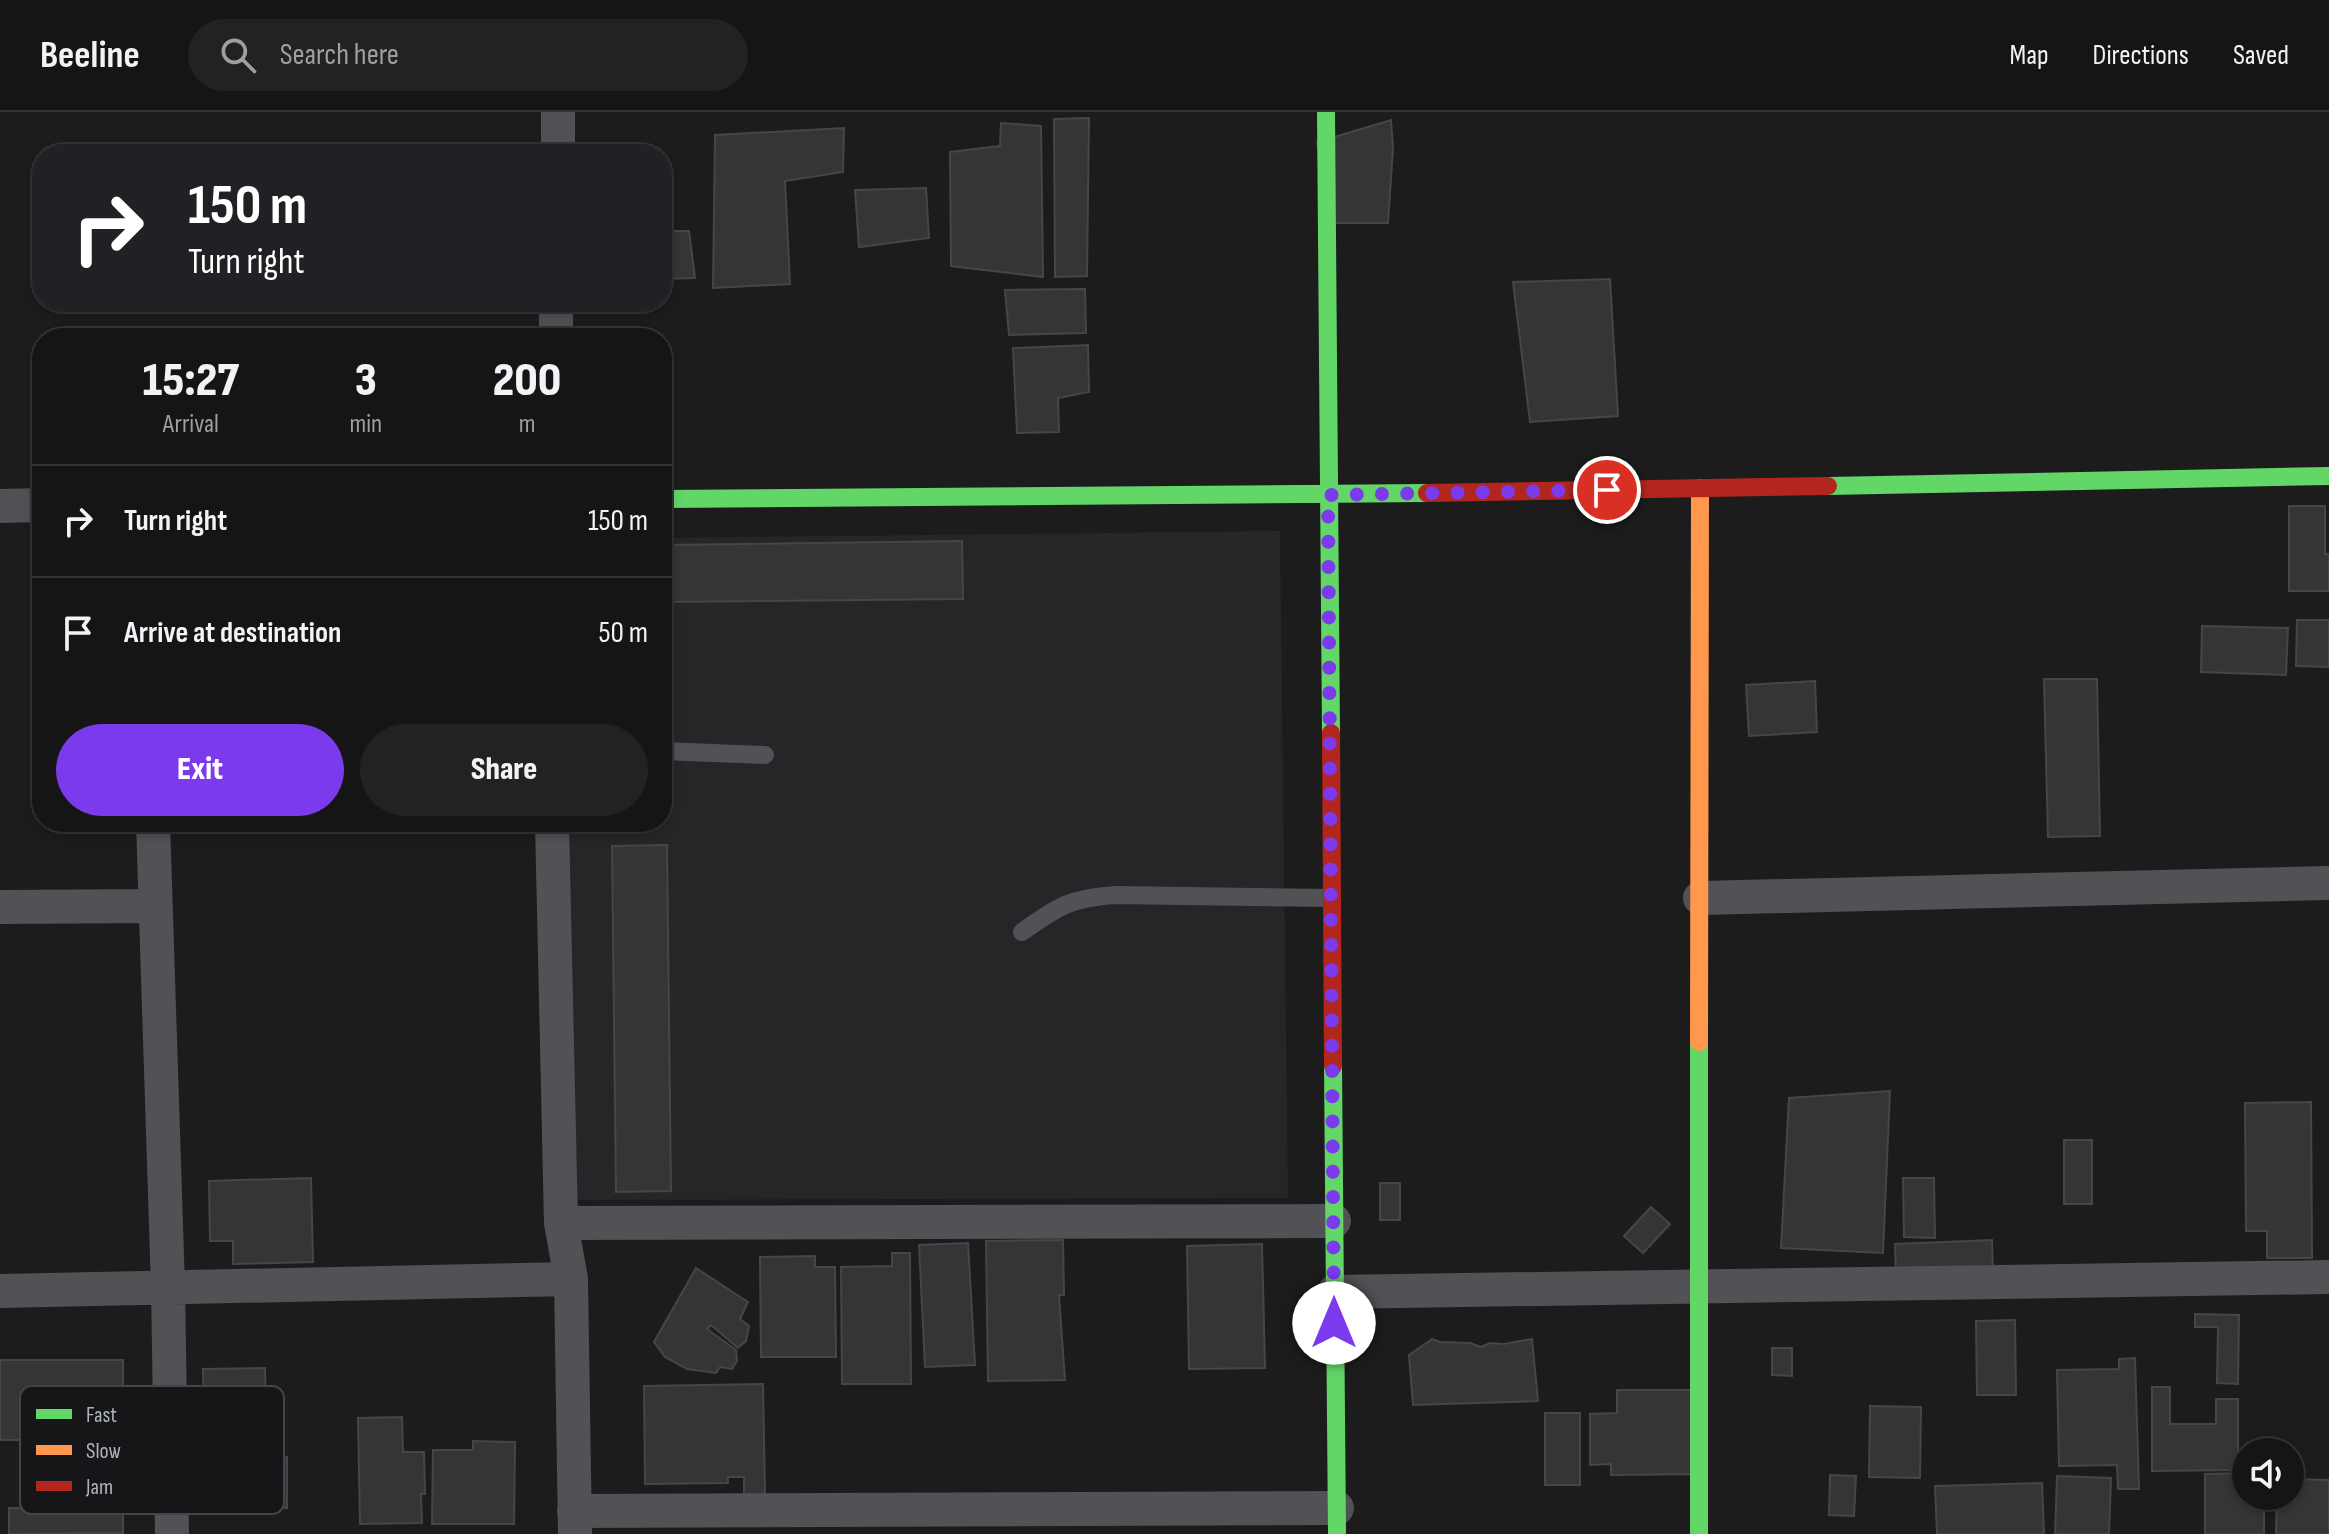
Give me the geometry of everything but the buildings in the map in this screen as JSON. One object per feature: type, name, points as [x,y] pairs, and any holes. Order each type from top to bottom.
[{"type":"street","points":[[558,112],[558,144]]},
{"type":"street","points":[[552,832],[561,1223],[571,1279],[575,1523],[1337,1521],[1326,112]]},
{"type":"street","points":[[672,499],[1328,495],[2329,476]]},
{"type":"street","points":[[1699,1534],[1700,488]]},
{"type":"street","points":[[0,506],[32,505]]},
{"type":"street","points":[[153,832],[170,1386]]},
{"type":"street","points":[[1700,898],[2329,883]]},
{"type":"street","points":[[0,907],[154,906]]},
{"type":"street","points":[[561,1223],[1334,1221]]},
{"type":"street","points":[[1334,1292],[2329,1277]]},
{"type":"street","points":[[0,1291],[571,1279]]},
{"type":"street","points":[[172,1514],[172,1534]]},
{"type":"lane","points":[[672,751],[765,755]]},
{"type":"lane","points":[[1022,932],[1055,908],[1082,898],[1116,895],[1331,898]]},
{"type":"shaded area","points":[[1280,531],[1288,1198],[571,1200],[563,832],[672,832],[672,538]]},
{"type":"traffic: fast","points":[[1326,112],[1331,733]]},
{"type":"traffic: fast","points":[[1828,486],[2329,476]]},
{"type":"traffic: fast","points":[[672,499],[1427,493]]},
{"type":"traffic: fast","points":[[1699,1042],[1699,1534]]},
{"type":"traffic: fast","points":[[1333,1066],[1337,1534]]},
{"type":"traffic: slow","points":[[1699,1042],[1700,488]]},
{"type":"traffic: jam","points":[[1427,493],[1828,486]]},
{"type":"traffic: jam","points":[[1331,733],[1333,1066]]},
{"type":"route","points":[[1334,1323],[1328,495],[1607,490]]}]
